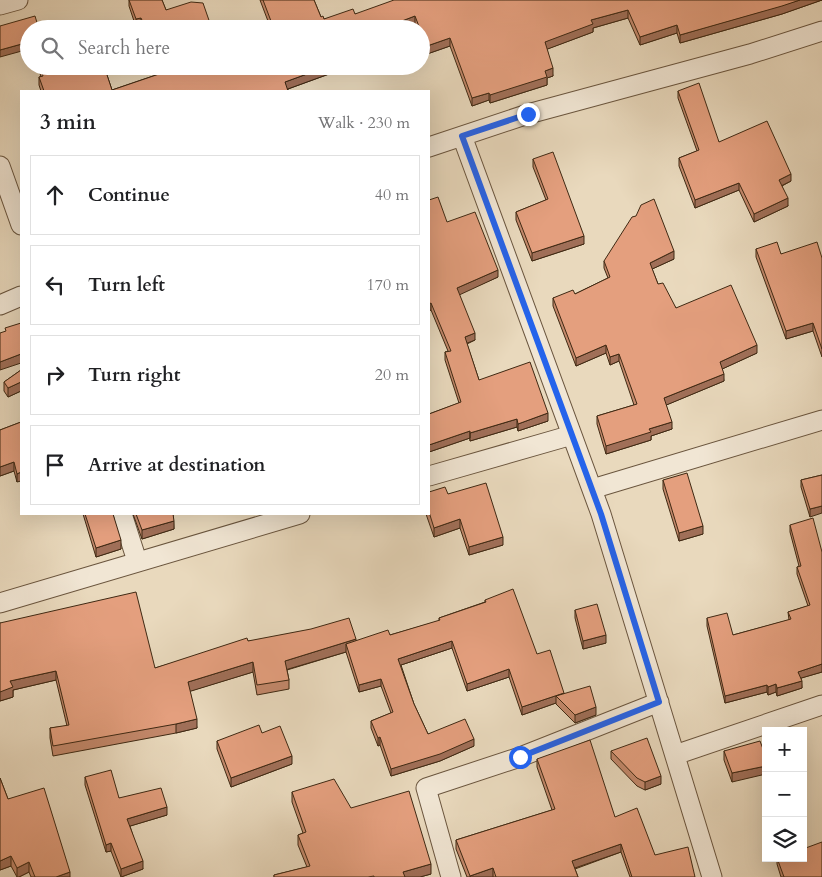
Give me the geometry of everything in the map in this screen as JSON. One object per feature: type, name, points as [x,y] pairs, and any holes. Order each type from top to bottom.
[{"type":"street","points":[[0,4],[18,0]]},
{"type":"street","points":[[430,147],[528,114],[750,54],[822,31]]},
{"type":"street","points":[[462,136],[592,489],[712,877]]},
{"type":"street","points":[[0,166],[20,222]]},
{"type":"street","points":[[0,305],[20,296]]},
{"type":"street","points":[[592,489],[822,420]]},
{"type":"street","points":[[430,476],[572,435]]},
{"type":"street","points":[[122,515],[138,561]]},
{"type":"street","points":[[0,603],[297,515]]},
{"type":"street","points":[[451,877],[426,788],[520,757],[659,702]]},
{"type":"street","points":[[675,755],[822,705]]},
{"type":"building","points":[[129,0],[162,0],[166,10],[191,2],[203,3],[209,20],[142,20],[141,18],[136,19]]},
{"type":"building","points":[[263,0],[314,0],[321,17],[323,16],[324,19],[353,9],[355,14],[394,0],[800,0],[680,35],[677,25],[640,37],[628,10],[591,20],[593,24],[545,42],[553,68],[545,71],[547,77],[490,95],[489,93],[472,98],[450,38],[430,45],[430,20],[417,20],[415,16],[405,20],[271,20]]},
{"type":"building","points":[[35,16],[36,20],[21,20]]},
{"type":"building","points":[[20,20],[20,44],[0,50],[0,26]]},
{"type":"building","points":[[107,75],[112,90],[44,90],[39,77]]},
{"type":"building","points":[[156,75],[304,75],[285,82],[288,90],[112,90]]},
{"type":"building","points":[[699,83],[719,142],[767,121],[791,174],[779,180],[788,198],[754,214],[739,183],[695,200],[679,158],[699,150],[678,91]]},
{"type":"building","points":[[553,152],[584,236],[532,253],[516,212],[548,199],[533,159]]},
{"type":"building","points":[[438,197],[447,222],[475,212],[498,270],[457,288],[475,333],[465,337],[479,380],[530,362],[548,413],[518,424],[517,419],[470,433],[470,431],[430,445],[430,414],[461,402],[445,352],[451,351],[430,304],[430,200]]},
{"type":"building","points":[[654,199],[674,251],[650,263],[658,284],[663,283],[676,308],[731,285],[757,345],[720,362],[724,374],[664,398],[672,422],[649,429],[651,432],[606,446],[597,416],[637,404],[619,354],[610,357],[606,345],[576,358],[553,298],[573,290],[575,294],[610,277],[604,261],[632,217],[636,216],[641,205]]},
{"type":"building","points":[[777,242],[781,254],[817,242],[822,258],[822,349],[813,323],[786,331],[756,249]]},
{"type":"building","points":[[20,323],[20,354],[0,362],[0,333],[6,331],[5,328]]},
{"type":"building","points":[[20,371],[20,382],[8,388],[4,382]]},
{"type":"building","points":[[20,422],[20,472],[17,474],[14,462],[0,467],[0,430]]},
{"type":"building","points":[[687,473],[703,526],[679,533],[663,480]]},
{"type":"building","points":[[822,475],[822,506],[810,509],[801,480]]},
{"type":"building","points":[[486,483],[503,537],[469,547],[460,519],[434,528],[430,515],[430,492],[445,487],[448,494]]},
{"type":"building","points":[[85,515],[113,515],[121,540],[96,548]]},
{"type":"building","points":[[136,515],[173,515],[174,521],[142,530]]},
{"type":"building","points":[[813,518],[822,552],[822,664],[798,672],[802,681],[777,688],[776,684],[768,687],[767,685],[725,696],[707,618],[727,613],[733,635],[791,619],[788,612],[810,605],[797,567],[801,566],[790,525]]},
{"type":"building","points":[[513,589],[537,654],[550,650],[564,693],[522,707],[509,669],[467,684],[452,641],[398,659],[414,704],[428,734],[465,719],[474,739],[440,754],[391,769],[380,737],[378,738],[371,721],[393,712],[381,679],[359,685],[346,644],[388,630],[390,635],[440,620],[439,618],[486,602],[485,600]]},
{"type":"building","points":[[136,592],[155,668],[247,638],[248,641],[311,629],[349,618],[356,639],[285,661],[289,680],[257,685],[253,662],[188,682],[197,719],[53,746],[50,728],[69,725],[56,671],[10,681],[13,687],[0,692],[0,623]]},
{"type":"building","points":[[597,604],[606,635],[583,641],[575,610]]},
{"type":"building","points":[[590,686],[596,707],[575,715],[556,696]]},
{"type":"building","points":[[259,725],[262,733],[280,726],[292,756],[231,778],[217,741]]},
{"type":"building","points":[[647,738],[661,776],[645,782],[637,778],[611,751]]},
{"type":"building","points":[[590,740],[615,817],[637,808],[655,855],[688,847],[695,877],[632,877],[621,844],[572,861],[578,877],[496,877],[493,868],[470,876],[456,840],[555,809],[537,759]]},
{"type":"building","points":[[760,741],[762,746],[762,767],[732,773],[724,751]]},
{"type":"building","points":[[111,770],[119,798],[161,788],[167,807],[127,819],[143,861],[121,869],[111,843],[106,845],[85,777]]},
{"type":"building","points":[[0,778],[8,799],[44,788],[70,872],[56,877],[35,877],[29,862],[17,868],[11,856],[0,861]]},
{"type":"building","points":[[334,779],[351,808],[409,791],[431,864],[403,872],[405,877],[274,877],[274,875],[310,866],[298,835],[306,832],[292,792]]},
{"type":"building","points":[[822,842],[822,877],[784,877],[778,862],[807,862],[807,848]]},
{"type":"route","points":[[520,757],[659,702],[601,514],[462,136],[528,114]]}]
